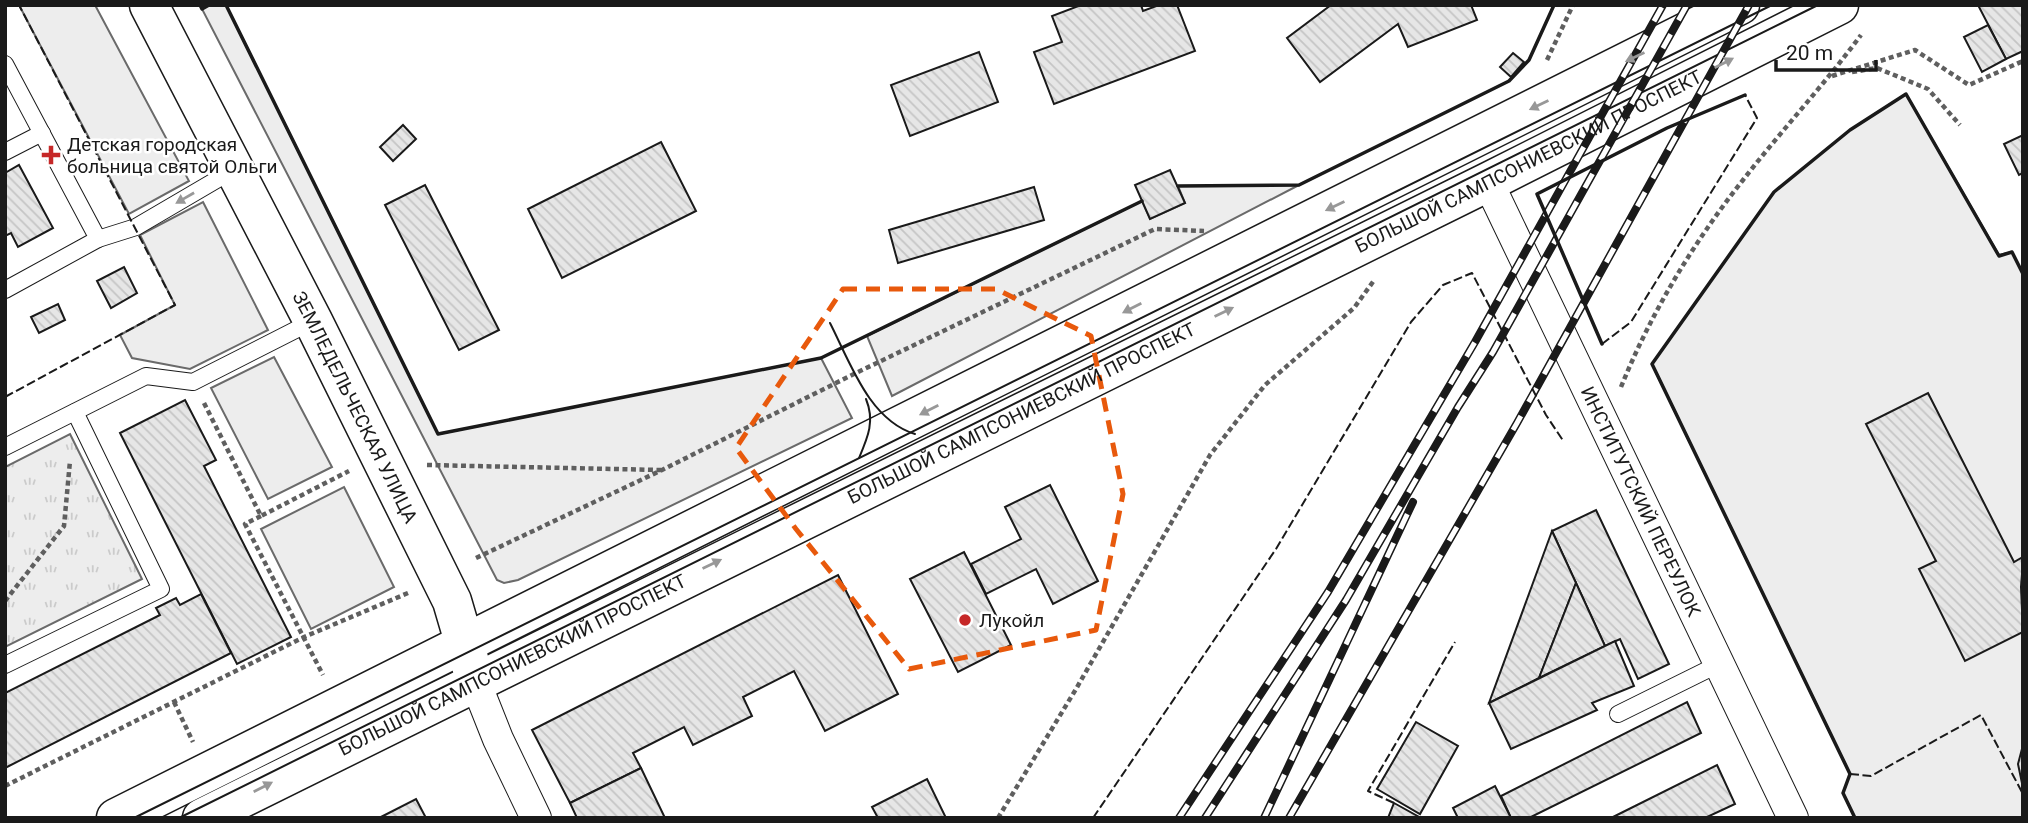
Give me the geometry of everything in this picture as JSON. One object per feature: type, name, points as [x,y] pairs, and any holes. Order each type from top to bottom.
[{"type":"main road","name":"ЗЕМЛЕДЕЛЬЧЕСКАЯ УЛИЦА","points":[[149,5],[313,321],[452,601],[475,681]]},
{"type":"main road","name":"БОЛЬШОЙ САМПСОНИЕВСКИЙ ПРОСПЕКТ","points":[[116,818],[1740,5]]},
{"type":"main road","name":"БОЛЬШОЙ САМПСОНИЕВСКИЙ ПРОСПЕКТ","points":[[202,818],[1488,182],[1851,19]]},
{"type":"street","name":"ИНСТИТУТСКИЙ ПЕРЕУЛОК","points":[[1488,182],[1793,818]]},
{"type":"street","name":"ЗЕМЛЕДЕЛЬЧЕСКАЯ УЛИЦА","points":[[475,681],[498,739],[536,818]]},
{"type":"lane","points":[[5,64],[98,239]]},
{"type":"lane","points":[[5,152],[42,133]]},
{"type":"lane","points":[[5,290],[98,239],[136,227],[235,169]]},
{"type":"lane","points":[[5,447],[146,376],[193,382],[313,321]]},
{"type":"lane","points":[[5,665],[161,589],[75,412]]},
{"type":"lane","points":[[1618,714],[1719,664]]},
{"type":"path","points":[[1546,62],[1573,5]]},
{"type":"path","points":[[1605,427],[1638,345],[1685,261],[1742,181],[1831,76],[1851,19]]},
{"type":"path","points":[[1831,76],[1915,50],[1969,85],[2023,61]]},
{"type":"path","points":[[1831,76],[1877,68],[1928,89],[1960,125]]},
{"type":"path","points":[[475,558],[662,470],[1155,229],[1207,231]]},
{"type":"path","points":[[998,818],[1076,689],[1210,455],[1265,385],[1354,308],[1378,275]]},
{"type":"path","points":[[193,382],[261,516]]},
{"type":"path","points":[[5,601],[64,526],[75,412]]},
{"type":"path","points":[[427,465],[662,470]]},
{"type":"path","points":[[328,684],[245,524],[350,471]]},
{"type":"path","points":[[5,786],[304,637],[412,591]]},
{"type":"path","points":[[174,702],[197,750]]},
{"type":"highlighted area","points":[[843,289],[996,289],[1091,336],[1123,494],[1096,630],[909,669],[796,529],[736,448]]},
{"type":"shaded area","points":[[19,5],[95,5],[189,181],[129,214]]},
{"type":"shaded area","points":[[209,5],[226,5],[438,434],[821,358],[852,418],[518,580],[504,583],[497,580],[202,9]]},
{"type":"shaded area","points":[[1906,94],[1999,255],[2012,252],[2023,274],[2023,818],[1855,818],[1843,793],[1850,774],[1652,364],[1774,192],[1850,130]]},
{"type":"shaded area","points":[[1299,185],[892,396],[867,336],[1142,201],[1150,219],[1185,203],[1178,186]]},
{"type":"shaded area","points":[[203,202],[268,330],[190,369],[132,358],[120,335],[175,305],[140,235]]},
{"type":"shaded area","points":[[274,357],[332,467],[268,499],[211,388]]},
{"type":"shaded area","points":[[344,487],[394,587],[311,629],[261,529]]},
{"type":"green space","points":[[70,434],[142,579],[5,647],[5,467]]},
{"type":"building","points":[[1081,5],[1141,5],[1143,11],[1159,5],[1177,5],[1195,51],[1054,104],[1034,52],[1062,42],[1052,16]]},
{"type":"building","points":[[1331,5],[1471,5],[1477,20],[1408,47],[1398,24],[1320,82],[1287,38]]},
{"type":"building","points":[[1978,5],[2023,5],[2023,51],[2006,59]]},
{"type":"building","points":[[1988,25],[2006,59],[1982,72],[1964,37]]},
{"type":"building","points":[[979,52],[998,102],[910,136],[891,85]]},
{"type":"building","points":[[1513,53],[1524,62],[1511,77],[1500,67]]},
{"type":"building","points":[[403,125],[416,139],[393,161],[380,147]]},
{"type":"building","points":[[2023,135],[2023,173],[2019,175],[2004,144]]},
{"type":"building","points":[[661,142],[696,211],[562,278],[528,209]]},
{"type":"building","points":[[19,165],[53,228],[18,247],[11,233],[5,236],[5,173]]},
{"type":"building","points":[[1170,170],[1185,203],[1150,219],[1135,185]]},
{"type":"building","points":[[425,185],[499,330],[459,350],[385,205]]},
{"type":"building","points":[[1034,187],[1044,220],[898,263],[889,230]]},
{"type":"building","points":[[124,267],[137,293],[111,308],[97,281]]},
{"type":"building","points":[[58,304],[65,320],[39,333],[31,317]]},
{"type":"building","points":[[1928,393],[2014,562],[2021,558],[2023,561],[2023,632],[1965,661],[1919,569],[1936,561],[1866,424]]},
{"type":"building","points":[[185,400],[216,460],[204,466],[291,637],[237,664],[120,433]]},
{"type":"building","points":[[1050,485],[1098,581],[1053,604],[1036,569],[986,594],[971,564],[1021,539],[1005,507]]},
{"type":"building","points":[[1596,510],[1669,664],[1638,679],[1620,639],[1605,646],[1552,531]]},
{"type":"building","points":[[1552,531],[1576,583],[1539,678],[1489,703]]},
{"type":"building","name":"Лукойл","points":[[964,552],[1011,645],[958,672],[910,579]]},
{"type":"building","points":[[838,575],[898,694],[825,731],[794,671],[743,697],[752,716],[693,745],[684,727],[633,753],[641,768],[570,803],[532,730]]},
{"type":"building","points":[[1576,583],[1605,646],[1539,678]]},
{"type":"building","points":[[201,594],[231,653],[5,768],[5,693],[160,615],[156,608],[176,598],[180,605]]},
{"type":"building","points":[[1615,641],[1634,686],[1592,703],[1597,710],[1511,749],[1489,703]]},
{"type":"building","points":[[1687,702],[1701,733],[1529,818],[1511,818],[1501,796]]},
{"type":"building","points":[[1416,722],[1458,746],[1420,814],[1377,789]]},
{"type":"building","points":[[2023,745],[2023,788],[2018,764]]},
{"type":"building","points":[[1717,765],[1735,804],[1705,818],[1611,818]]},
{"type":"building","points":[[641,768],[665,818],[577,818],[570,803]]},
{"type":"building","points":[[927,779],[946,818],[878,818],[872,807]]},
{"type":"building","points":[[1495,786],[1511,818],[1458,818],[1453,808]]},
{"type":"building","points":[[416,799],[426,818],[379,818]]},
{"type":"building","points":[[1394,803],[1421,818],[1388,818]]},
{"type":"tram line","points":[[134,818],[1772,5]]},
{"type":"tram line","points":[[179,818],[1818,5]]},
{"type":"tram line","points":[[830,323],[873,403],[899,427],[915,434]]},
{"type":"tram line","points":[[859,458],[868,436],[870,422],[866,399]]},
{"type":"railway","points":[[1179,818],[1328,592],[1475,342],[1663,5]]},
{"type":"railway","points":[[1205,818],[1346,600],[1493,352],[1687,5]]},
{"type":"railway","points":[[1289,818],[1517,423],[1749,5]]},
{"type":"railway","points":[[1264,818],[1413,502]]},
{"type":"fence","points":[[5,397],[175,305],[19,5]]},
{"type":"fence","points":[[1602,344],[1631,322],[1757,118],[1745,95]]},
{"type":"fence","points":[[1093,818],[1276,549],[1411,322],[1443,285],[1472,273],[1546,415],[1564,442]]},
{"type":"fence","points":[[1394,803],[1368,791],[1455,642]]},
{"type":"fence","points":[[1850,774],[1871,776],[1981,715],[2023,794]]},
{"type":"wall","points":[[200,5],[202,9],[209,5]]},
{"type":"wall","points":[[226,5],[438,434],[821,358],[1142,201]]},
{"type":"wall","points":[[1178,186],[1299,185],[1509,81],[1529,60],[1554,5]]},
{"type":"wall","points":[[1855,818],[1843,793],[1850,774],[1652,364],[1774,192],[1850,130],[1906,94],[1999,256],[2012,252],[2023,274]]},
{"type":"wall","points":[[1602,344],[1537,194],[1667,128],[1745,95]]},
{"type":"place","name":"Детская городская больница святой Ольги","points":[[51,155]]},
{"type":"place","name":"Лукойл","points":[[965,620]]}]
